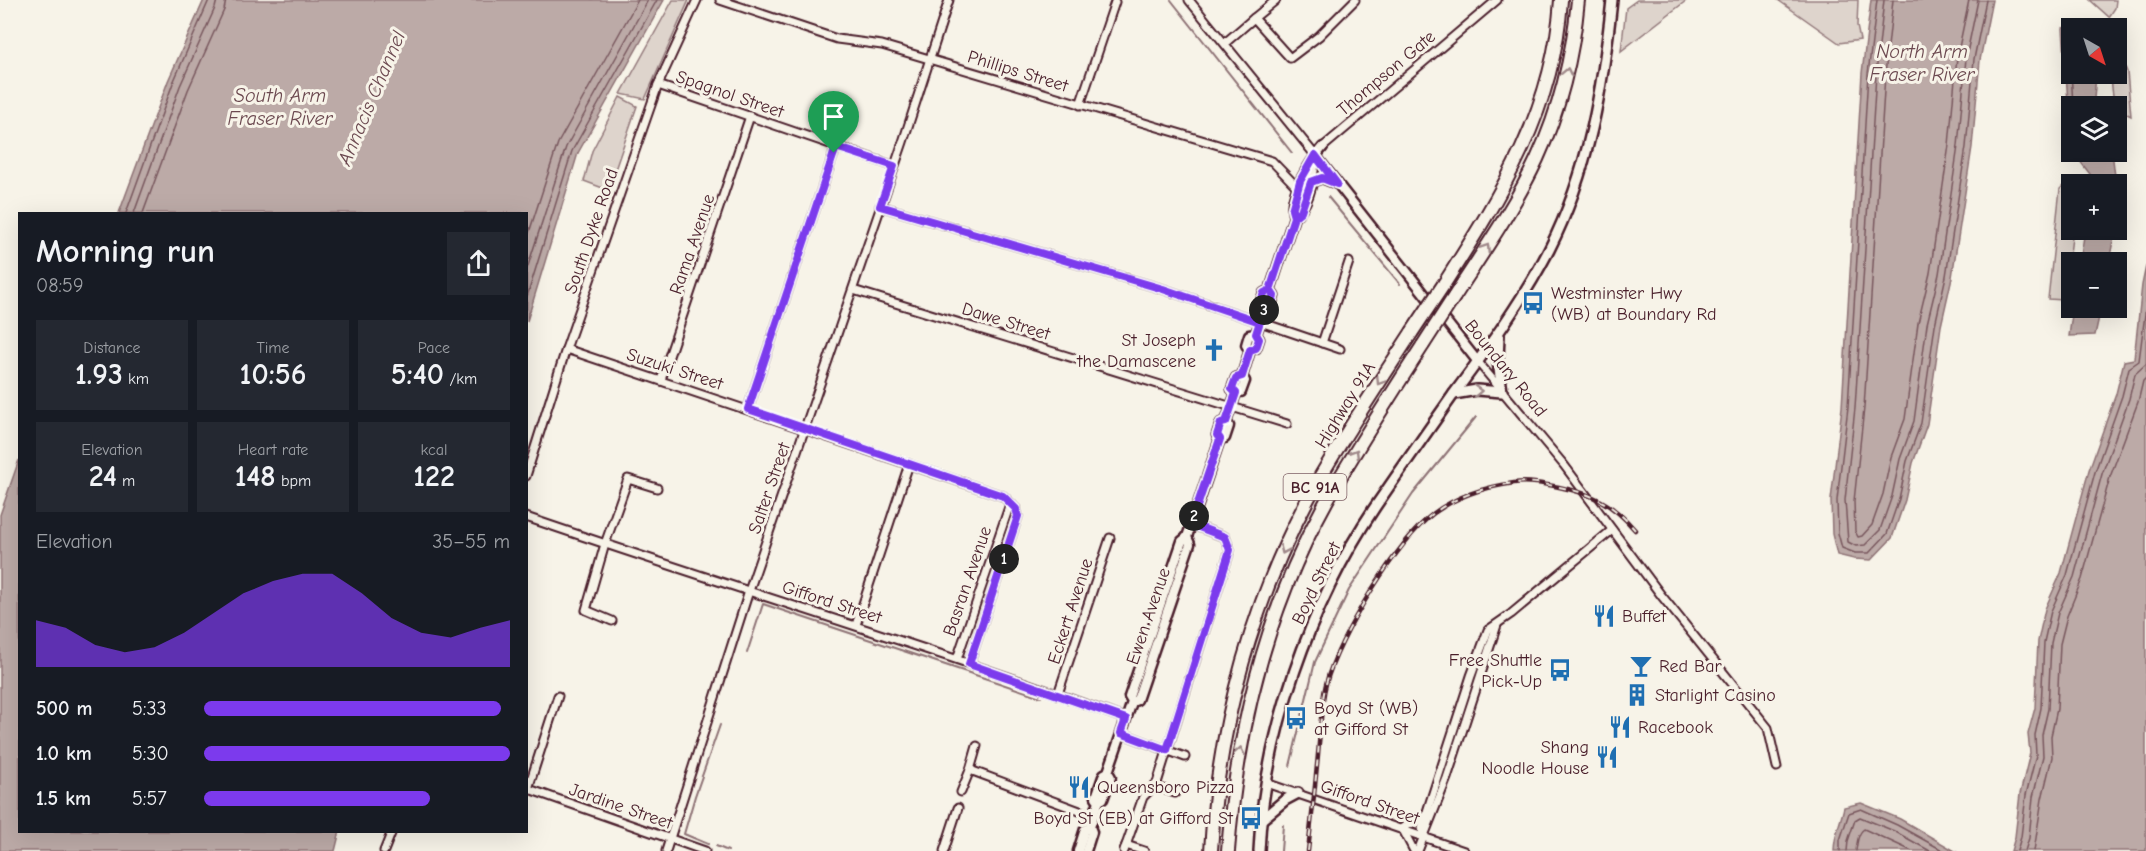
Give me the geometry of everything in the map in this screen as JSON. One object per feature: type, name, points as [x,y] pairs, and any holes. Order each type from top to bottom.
[{"type":"highway","name":"Highway 91A","points":[[1211,851],[1218,778],[1235,693],[1255,623],[1285,547],[1315,487],[1506,183],[1531,132],[1541,105],[1551,70],[1561,0]]},
{"type":"highway","name":"Highway 91A","points":[[1228,851],[1232,803],[1241,745],[1261,658],[1279,605],[1303,548],[1327,500],[1504,219],[1537,159],[1563,87],[1575,33],[1578,0]]},
{"type":"highway","points":[[1206,851],[1213,825]]},
{"type":"main road","name":"Boyd Street","points":[[1259,851],[1266,783],[1285,704],[1306,642],[1324,599],[1353,542],[1374,509],[1499,334],[1550,247],[1581,172],[1600,95],[1612,0]]},
{"type":"main road","points":[[1454,394],[1477,390],[1502,392],[1498,360],[1499,334]]},
{"type":"main road","points":[[1262,820],[1285,800],[1298,793]]},
{"type":"street","name":"South Dyke Road","points":[[528,470],[566,349],[658,85],[696,0]]},
{"type":"street","name":"Phillips Street","points":[[720,0],[837,39],[882,45],[1272,161],[1298,188]]},
{"type":"street","name":"Salter Street","points":[[666,851],[749,591],[806,429],[949,0]]},
{"type":"street","name":"Boundary Road","points":[[1190,0],[1502,392],[1564,465],[1661,595],[1768,728],[1777,767]]},
{"type":"street","points":[[1225,43],[1276,0]]},
{"type":"street","points":[[1254,18],[1290,58],[1319,36],[1355,0]]},
{"type":"street","name":"Thompson Gate","points":[[1323,147],[1497,0]]},
{"type":"street","points":[[1080,105],[1115,2]]},
{"type":"street","name":"Spagnol Street","points":[[658,85],[894,166]]},
{"type":"street","name":"Rama Avenue","points":[[661,380],[750,116]]},
{"type":"street","points":[[748,409],[836,147]]},
{"type":"street","name":"Ewen Avenue","points":[[1294,217],[1292,210],[1298,188],[1315,155],[1323,147]]},
{"type":"street","name":"Ewen Avenue","points":[[1086,851],[1092,832],[1090,827],[1099,801],[1096,796],[1104,774],[1108,772],[1132,702],[1137,700],[1187,555],[1190,544],[1187,537],[1220,439],[1217,435],[1221,423],[1226,422],[1236,393],[1232,389],[1236,378],[1242,376],[1250,350],[1246,345],[1249,335],[1256,334],[1265,306],[1261,301],[1264,293],[1270,290],[1294,217],[1301,211],[1314,172],[1315,155]]},
{"type":"street","points":[[1311,182],[1322,178],[1337,184]]},
{"type":"street","points":[[880,206],[1163,289],[1340,349]]},
{"type":"street","points":[[1322,342],[1349,262]]},
{"type":"street","name":"Dawe Street","points":[[853,290],[1287,424]]},
{"type":"street","name":"Suzuki Street","points":[[566,349],[1003,496],[1010,504]]},
{"type":"street","points":[[856,625],[909,464]]},
{"type":"street","points":[[612,621],[586,610],[605,544],[628,479],[657,488]]},
{"type":"street","name":"Basran Avenue","points":[[957,659],[1010,504],[1016,509],[1018,516],[969,664]]},
{"type":"street","name":"Gifford Street","points":[[528,519],[856,625],[1126,719]]},
{"type":"street","points":[[1144,851],[1125,848],[1143,797],[1154,786],[1167,750],[1230,550],[1225,537],[1191,524]]},
{"type":"street","points":[[1424,836],[1422,827],[1424,818],[1484,638],[1492,626],[1497,625],[1612,530]]},
{"type":"street","name":"Eckert Avenue","points":[[1058,694],[1110,538]]},
{"type":"street","points":[[1416,851],[1429,828],[1447,778],[1497,625]]},
{"type":"street","points":[[528,786],[558,696]]},
{"type":"street","points":[[1121,733],[1185,757]]},
{"type":"street","points":[[961,792],[977,746]]},
{"type":"street","points":[[970,770],[1094,816]]},
{"type":"street","name":"Gifford Street","points":[[1266,783],[1464,851]]},
{"type":"street","points":[[1154,786],[1175,793]]},
{"type":"street","name":"Jardine Street","points":[[528,789],[705,851]]},
{"type":"street","points":[[944,851],[958,808]]},
{"type":"street","points":[[1416,851],[1402,828],[1424,818]]},
{"type":"street","name":"Ewen Avenue","points":[[1078,851],[1085,829],[1090,827]]},
{"type":"street","points":[[384,851],[391,833]]},
{"type":"shaded area","points":[[673,0],[689,0],[645,99],[621,94]]},
{"type":"shaded area","points":[[1637,0],[1687,0],[1621,51],[1626,8]]},
{"type":"shaded area","points":[[1778,0],[1858,0],[1857,26],[1860,40],[1839,43]]},
{"type":"shaded area","points":[[2090,0],[2116,0],[2115,8],[2109,17]]},
{"type":"shaded area","points":[[2127,72],[2131,116],[2127,114],[2127,96],[2113,96],[2112,84],[2127,84]]},
{"type":"shaded area","points":[[620,97],[637,106],[608,190],[584,181],[592,151]]},
{"type":"shaded area","points":[[2060,189],[2061,240],[2072,240],[2070,252],[2061,252],[2061,300],[2048,299]]},
{"type":"water","name":"South Arm Fraser River","points":[[204,0],[664,0],[578,153],[528,318],[528,212],[119,212],[168,81]]},
{"type":"water","name":"North Arm Fraser River","points":[[1871,0],[1992,0],[1980,60],[1972,147],[1952,277],[1941,326],[1927,424],[1913,463],[1905,500],[1892,538],[1871,560],[1837,555],[1832,534],[1831,500],[1842,407],[1862,73]]},
{"type":"water","points":[[2067,84],[2095,84],[2094,96],[2068,96]]},
{"type":"water","points":[[2081,162],[2113,162],[2115,174],[2090,174]]},
{"type":"water","points":[[2083,240],[2113,240],[2111,252],[2082,252]]},
{"type":"water","points":[[2146,266],[2146,851],[2011,851],[2020,794],[2030,753],[2028,734],[2035,708],[2038,641],[2045,609],[2061,573],[2089,470],[2116,394],[2124,361],[2134,359]]},
{"type":"water","points":[[2072,318],[2099,318],[2095,335],[2069,336]]},
{"type":"water","points":[[18,463],[18,833],[340,833],[335,851],[0,851],[0,515]]},
{"type":"water","points":[[1861,803],[1900,819],[1955,851],[1834,851],[1836,834],[1844,807]]},
{"type":"waterway","points":[[1171,0],[1292,153]]},
{"type":"waterway","points":[[1328,197],[1400,284]]},
{"type":"waterway","points":[[1290,766],[1315,662],[1349,590],[1413,494],[1476,417]]},
{"type":"waterway","points":[[747,653],[763,604],[1041,697]]},
{"type":"waterway","points":[[708,844],[684,834],[720,725]]},
{"type":"waterway","points":[[1281,851],[1283,825]]},
{"type":"waterway","points":[[716,846],[728,851]]},
{"type":"railway","points":[[1308,851],[1322,706],[1332,665],[1370,592],[1403,545],[1419,527],[1434,513],[1462,497],[1492,487],[1525,482],[1559,487],[1592,497],[1610,506],[1635,530]]},
{"type":"place","name":"Westminster Hwy (WB) at Boundary Rd","points":[[1533,303]]},
{"type":"place","name":"St Joseph the Damascene","points":[[1214,350]]},
{"type":"place","name":"Buffet","points":[[1604,616]]},
{"type":"place","name":"Red Bar","points":[[1641,666]]},
{"type":"place","name":"Free Shuttle Pick-Up","points":[[1560,670]]},
{"type":"place","name":"Starlight Casino","points":[[1637,695]]},
{"type":"place","name":"Boyd St (WB) at Gifford St","points":[[1296,718]]},
{"type":"place","name":"Racebook","points":[[1620,727]]},
{"type":"place","name":"Shang Noodle House","points":[[1607,757]]},
{"type":"place","name":"Queensboro Pizza","points":[[1079,787]]},
{"type":"place","name":"Boyd St (EB) at Gifford St","points":[[1251,818]]},
{"type":"route","points":[[834,153],[748,409],[1003,496],[1016,509],[1018,516],[969,664],[1126,719],[1121,733],[1167,750],[1230,550],[1225,537],[1191,524],[1220,439],[1217,435],[1221,423],[1226,422],[1236,393],[1232,389],[1236,378],[1242,376],[1250,350],[1256,348],[1259,339],[1256,334],[1260,322],[1265,306],[1261,301],[1264,293],[1270,290],[1294,217],[1301,211],[1311,182],[1322,178],[1337,184],[1315,155],[1300,181],[1292,210],[1294,217],[1284,246],[1270,290],[1274,296],[1271,304],[1265,306],[1260,322],[1163,289],[880,206],[894,166],[836,147],[834,153]]},
{"type":"water label","name":"Annacis Channel","points":[[371,98]]}]
